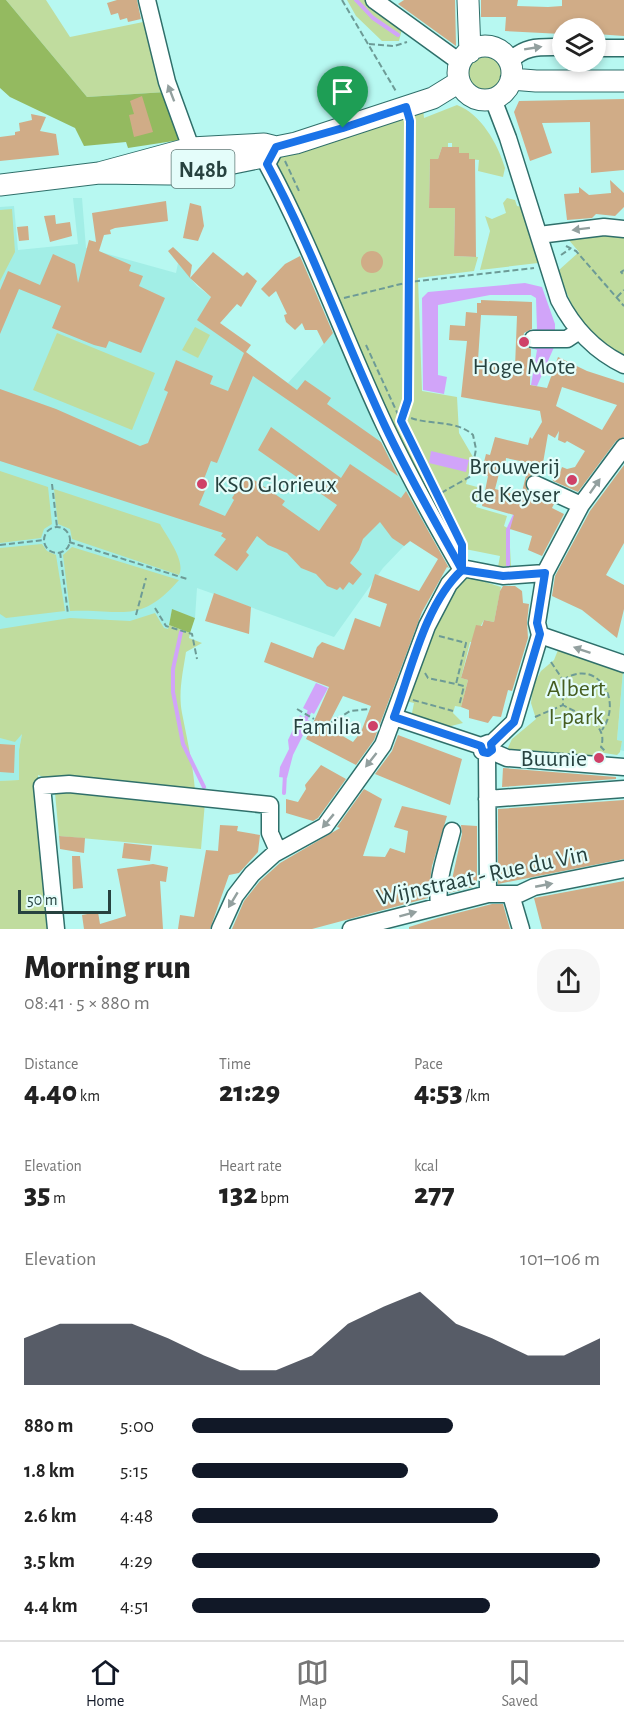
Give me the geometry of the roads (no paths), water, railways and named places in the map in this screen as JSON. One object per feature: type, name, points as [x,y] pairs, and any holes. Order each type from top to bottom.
[{"type":"main road","points":[[463,65],[482,47],[493,48],[503,53],[510,71],[505,91],[493,99],[482,100],[470,96],[463,65],[468,0]]},
{"type":"main road","name":"N48b","points":[[99,172],[169,174],[258,158],[276,147],[296,143],[441,94],[463,65]]},
{"type":"main road","points":[[510,71],[536,81],[624,81]]},
{"type":"main road","name":"N48b","points":[[0,185],[99,172],[191,148],[264,144],[276,147]]},
{"type":"street","points":[[147,0],[167,81],[191,148],[189,172]]},
{"type":"street","points":[[374,0],[463,65]]},
{"type":"street","points":[[510,71],[522,50],[530,47],[552,47]]},
{"type":"street","points":[[606,48],[624,48]]},
{"type":"street","points":[[493,99],[560,300],[579,332],[600,351],[624,365]]},
{"type":"street","points":[[276,147],[267,164],[288,202],[386,427],[462,570]]},
{"type":"street","points":[[539,235],[604,227],[624,229]]},
{"type":"street","points":[[533,339],[567,339],[579,332]]},
{"type":"street","points":[[484,747],[514,722],[540,634],[537,623],[545,573],[581,505],[624,447]]},
{"type":"street","points":[[535,484],[581,505]]},
{"type":"street","points":[[462,570],[503,576],[545,573]]},
{"type":"street","points":[[220,929],[235,896],[257,869],[278,851],[307,837],[329,820],[383,745],[424,632],[449,584],[462,570]]},
{"type":"street","points":[[540,634],[624,664]]},
{"type":"street","points":[[394,717],[484,747],[507,758],[616,766]]},
{"type":"street","points":[[484,747],[495,799],[488,825],[488,894]]},
{"type":"street","points":[[56,929],[42,786],[69,784],[270,806],[270,833],[278,851]]},
{"type":"street","points":[[495,799],[620,790]]},
{"type":"street","points":[[439,906],[441,872],[452,831]]},
{"type":"street","name":"Wijnstraat - Rue du Vin","points":[[351,929],[488,894],[511,895],[534,887],[624,869]]},
{"type":"street","points":[[511,895],[521,929]]},
{"type":"waterway","points":[[356,0],[373,18],[398,35]]},
{"type":"waterway","points":[[508,565],[508,530],[515,515]]},
{"type":"waterway","points":[[181,632],[173,669],[173,692],[183,744],[204,787]]},
{"type":"waterway","points":[[304,722],[312,707]]},
{"type":"waterway","points":[[284,793],[285,774]]},
{"type":"place","name":"Hoge Mote","points":[[524,342]]},
{"type":"place","name":"Brouwerij de Keyser","points":[[572,480]]},
{"type":"place","name":"KSO Glorieux","points":[[202,484]]},
{"type":"place","name":"Familia","points":[[373,726]]},
{"type":"place","name":"Buunie","points":[[599,758]]},
{"type":"park label","name":"Albert I-park","points":[[576,702]]}]
